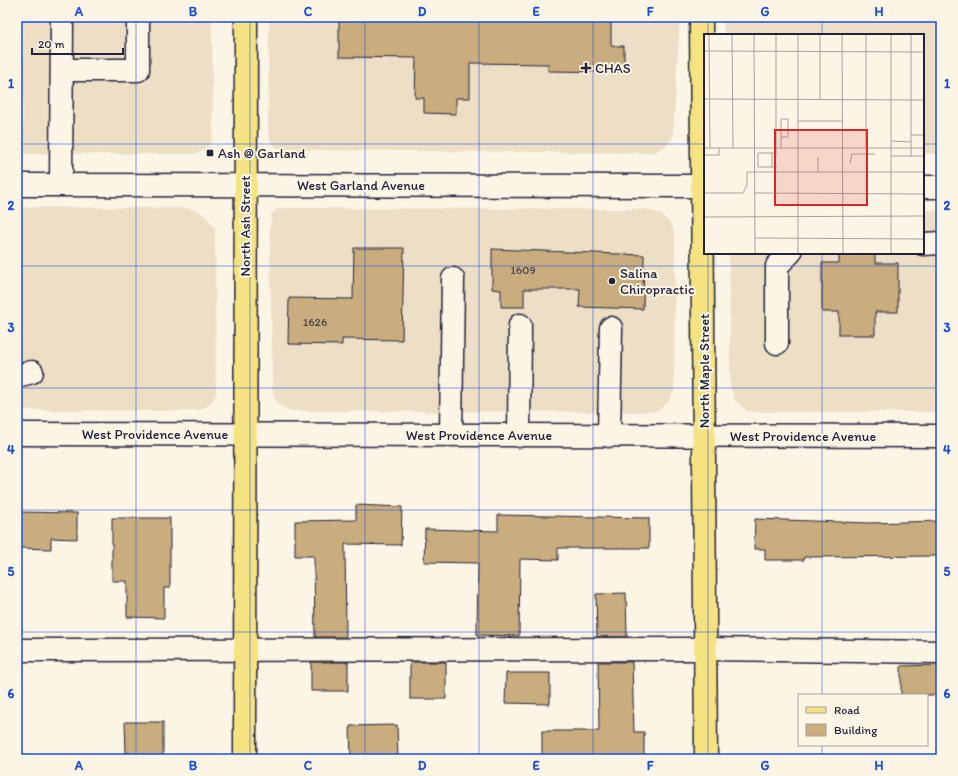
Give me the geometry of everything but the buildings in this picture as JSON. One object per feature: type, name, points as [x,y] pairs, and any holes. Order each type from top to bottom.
[{"type":"main road","name":"North Ash Street","points":[[245,759],[246,17]]},
{"type":"main road","name":"North Maple Street","points":[[701,17],[704,186]]},
{"type":"main road","name":"North Maple Street","points":[[704,254],[706,759]]},
{"type":"street","points":[[61,184],[62,17]]},
{"type":"street","points":[[62,70],[138,70],[138,17]]},
{"type":"street","name":"West Garland Avenue","points":[[17,184],[704,186]]},
{"type":"street","points":[[924,187],[941,187]]},
{"type":"street","points":[[924,244],[941,243]]},
{"type":"street","points":[[777,343],[777,266],[789,254]]},
{"type":"street","points":[[451,435],[453,279]]},
{"type":"street","points":[[519,436],[520,325]]},
{"type":"street","points":[[610,436],[611,328]]},
{"type":"street","name":"West Providence Avenue","points":[[17,434],[941,436]]},
{"type":"street","points":[[17,650],[246,648],[705,649],[941,652]]},
{"type":"shaded area","points":[[23,17],[212,17],[213,135],[210,144],[204,150],[196,154],[23,154]]},
{"type":"shaded area","points":[[269,17],[680,17],[673,136],[666,146],[655,152],[645,153],[280,150],[271,142],[268,132]]},
{"type":"shaded area","points":[[723,17],[941,17],[941,154],[924,154],[924,34],[724,34]]},
{"type":"shaded area","points":[[17,207],[187,208],[199,211],[207,218],[215,228],[216,394],[209,405],[202,409],[186,411],[17,410]]},
{"type":"shaded area","points":[[277,209],[645,209],[661,214],[671,224],[675,235],[674,390],[669,401],[658,411],[641,412],[291,411],[280,406],[274,398],[272,387],[270,228],[271,215]]},
{"type":"shaded area","points":[[924,210],[941,210],[941,412],[747,411],[734,399],[730,384],[729,254],[924,254]]},
{"type":"place","name":"CHAS","points":[[586,68]]},
{"type":"place","name":"Ash @ Garland","points":[[210,153]]},
{"type":"place","name":"Salina Chiropractic","points":[[612,281]]}]
